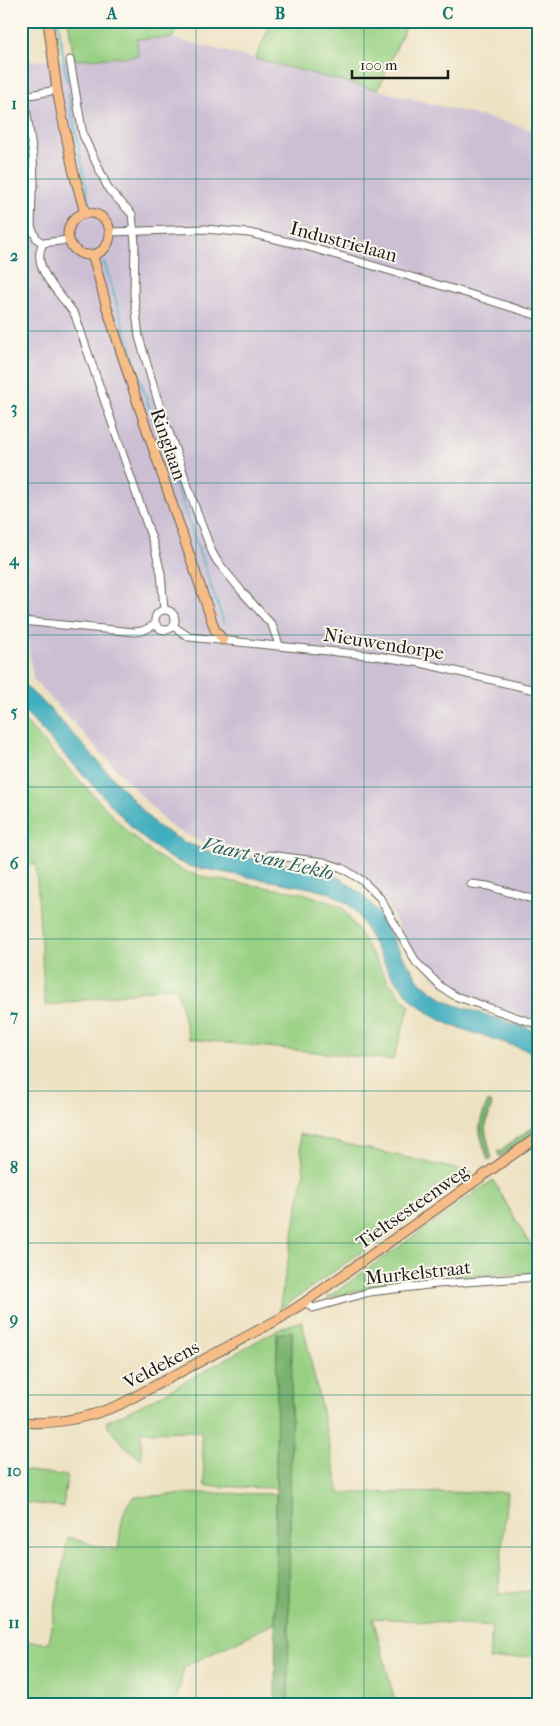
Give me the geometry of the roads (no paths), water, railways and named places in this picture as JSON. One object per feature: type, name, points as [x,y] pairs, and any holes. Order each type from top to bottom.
[{"type":"main road","points":[[48,21],[58,90],[73,170],[85,213]]},
{"type":"main road","points":[[85,213],[98,215],[102,218],[110,232],[107,246],[102,252],[93,256],[80,254],[75,251],[68,240],[70,224],[74,219],[85,213]]},
{"type":"main road","name":"Ringlaan","points":[[93,256],[131,383],[215,630],[223,640]]},
{"type":"main road","name":"Tieltsesteenweg","points":[[305,1302],[539,1136]]},
{"type":"main road","name":"Veldekens","points":[[21,1422],[67,1421],[111,1409],[244,1338],[305,1302]]},
{"type":"street","points":[[70,60],[83,136],[109,190],[132,214],[134,230]]},
{"type":"street","points":[[21,73],[33,156],[34,184],[31,227],[37,239],[43,243],[68,240]]},
{"type":"street","points":[[24,96],[58,90]]},
{"type":"street","name":"Industrielaan","points":[[110,232],[205,229],[249,233],[302,245],[539,316]]},
{"type":"street","name":"Ringlaan","points":[[134,230],[134,294],[140,343],[199,518],[217,561],[272,625],[279,645]]},
{"type":"street","points":[[43,243],[39,256],[41,266],[46,277],[68,303],[75,315],[152,537],[160,574],[164,609]]},
{"type":"street","points":[[164,609],[175,616],[173,626],[166,630],[160,629],[154,620],[156,614],[164,609]]},
{"type":"street","points":[[22,626],[142,632],[156,625]]},
{"type":"street","name":"Nieuwendorpe","points":[[173,626],[189,637],[407,660],[539,691]]},
{"type":"street","points":[[269,855],[324,862],[342,868],[363,881],[380,898],[416,962],[441,988],[455,996],[539,1024]]},
{"type":"street","points":[[471,884],[488,886],[539,901]]},
{"type":"street","name":"Murkelstraat","points":[[305,1302],[313,1308],[370,1292],[437,1284],[539,1277]]},
{"type":"water","points":[[21,682],[48,707],[157,826],[184,842],[208,851],[310,868],[327,872],[340,878],[363,895],[383,919],[396,946],[420,982],[443,999],[455,1005],[539,1032],[539,1054],[453,1026],[435,1017],[414,1002],[389,972],[359,916],[349,905],[330,893],[188,866],[168,857],[140,836],[21,708]]},
{"type":"waterway","points":[[58,21],[67,82]]},
{"type":"waterway","points":[[68,93],[90,205]]},
{"type":"waterway","points":[[104,262],[141,383],[224,623]]},
{"type":"water label","name":"Vaart van Eeklo","points":[[268,858]]}]
